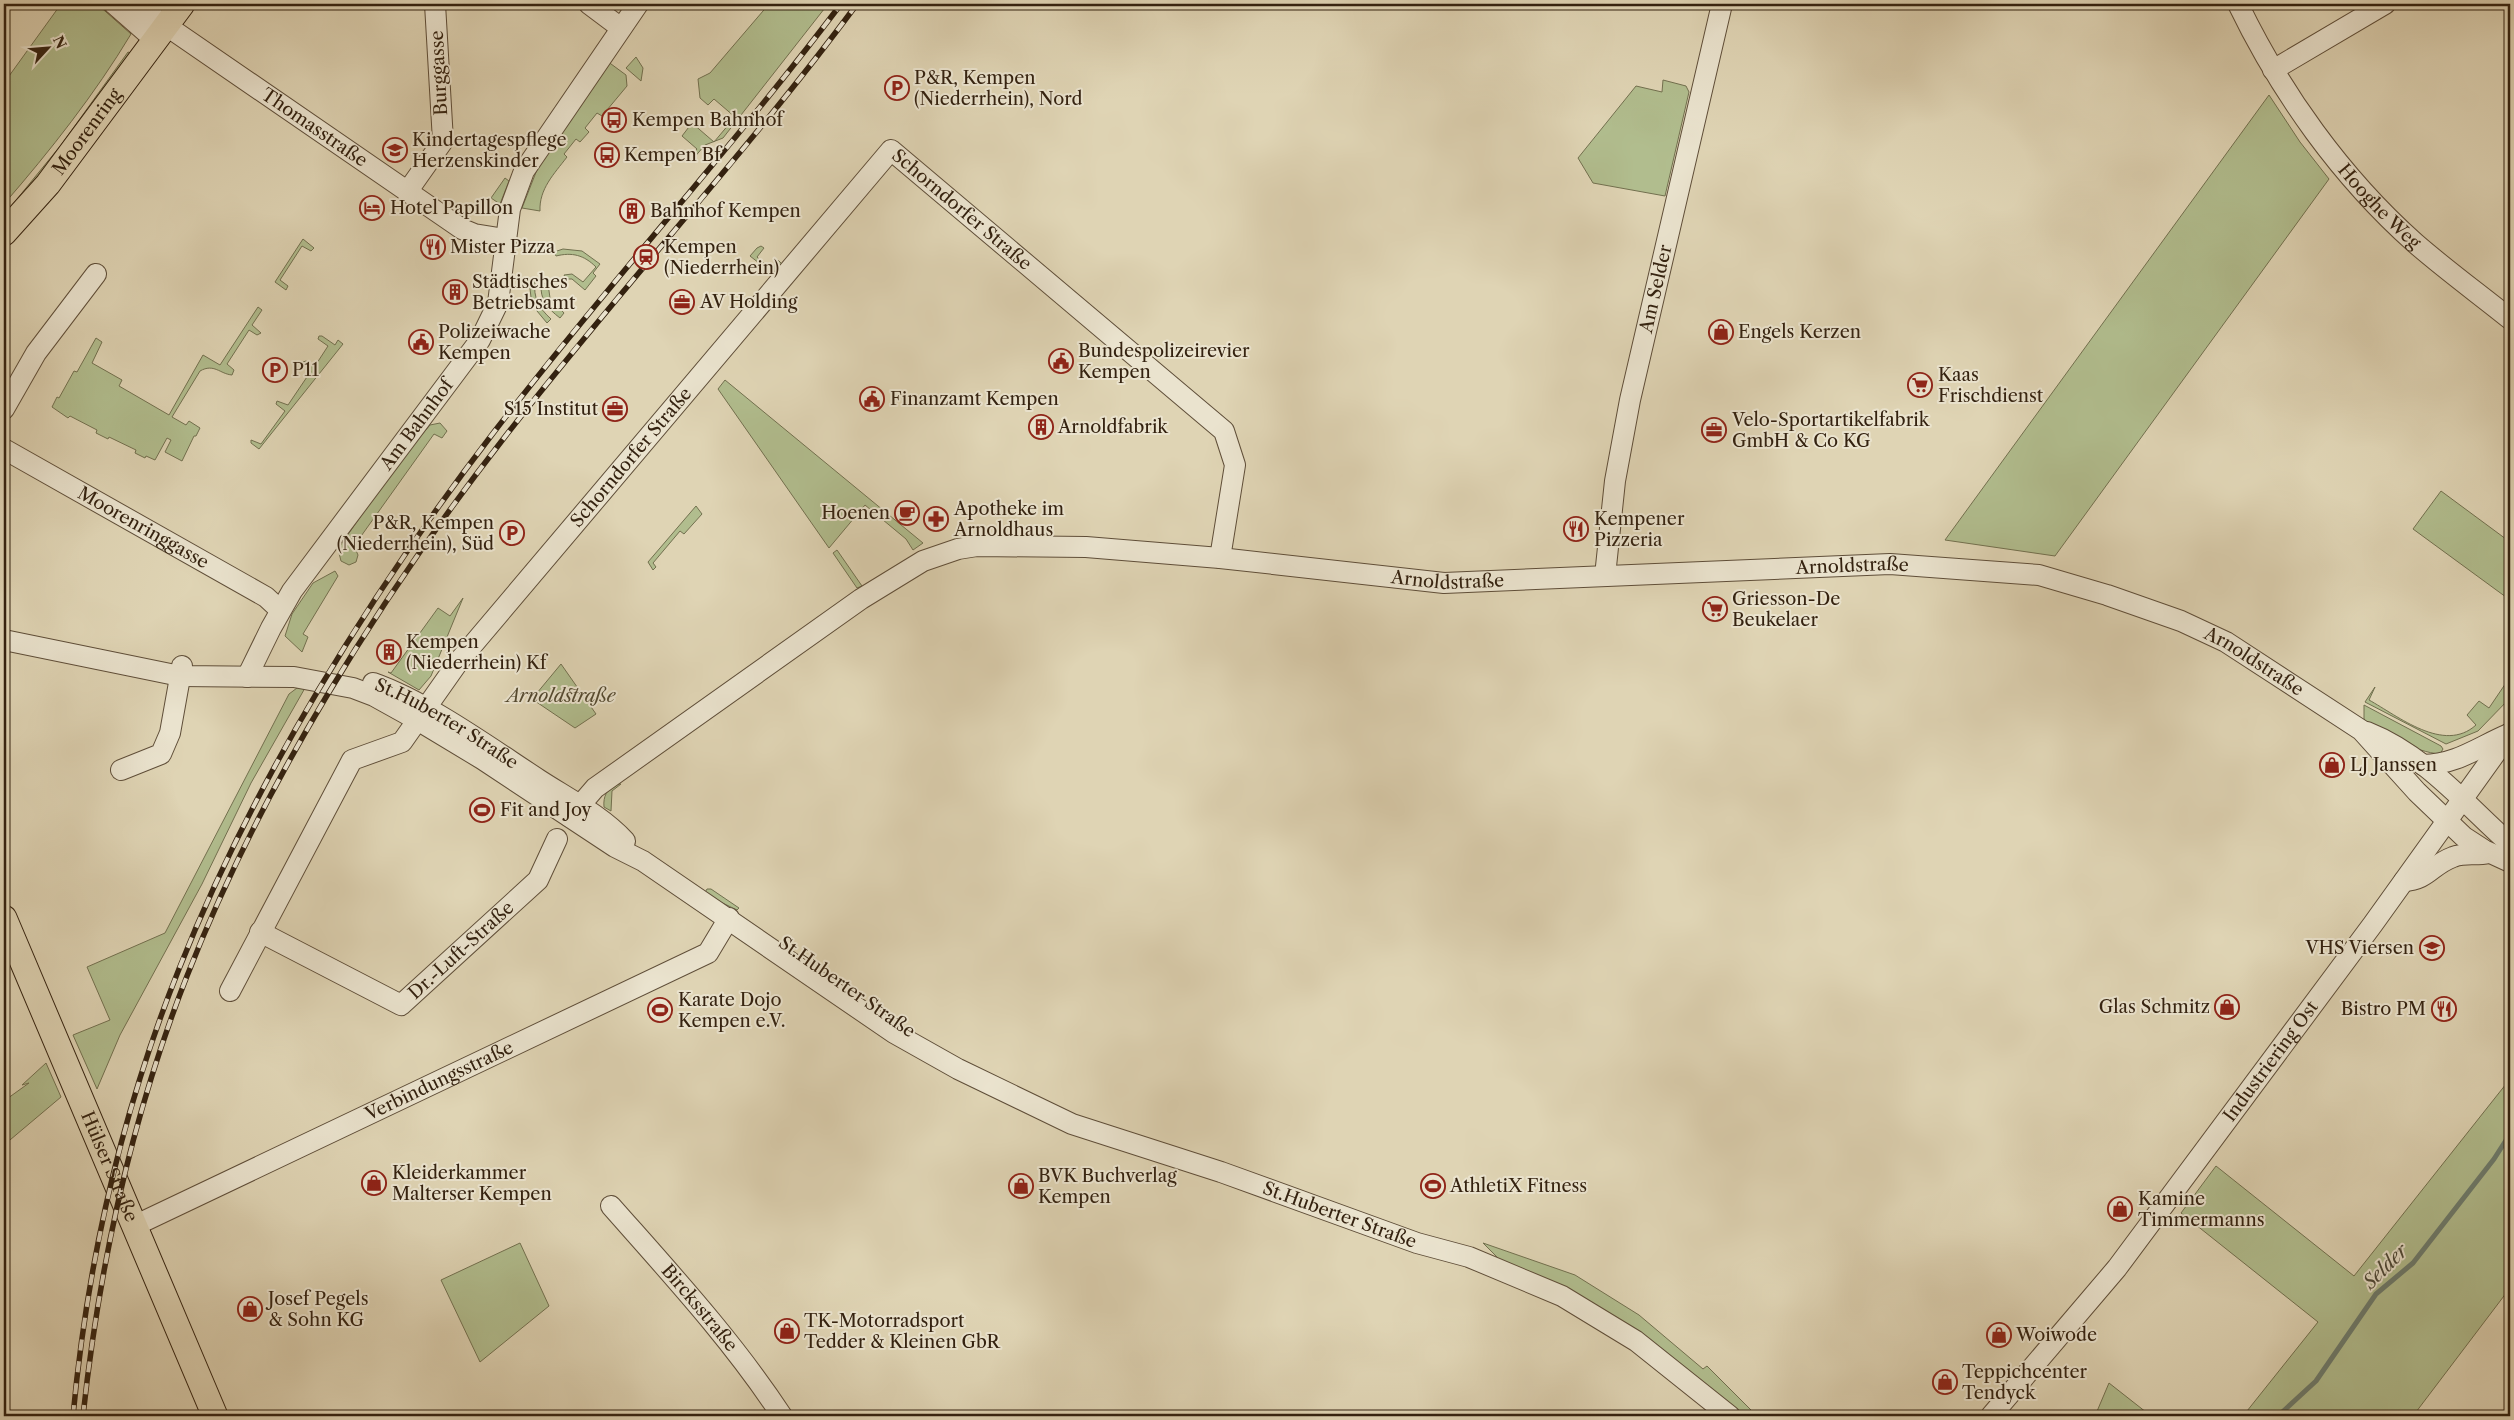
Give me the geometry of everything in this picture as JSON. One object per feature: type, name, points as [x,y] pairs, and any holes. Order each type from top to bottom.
[{"type":"main road","name":"Moorenring","points":[[4,234],[48,184],[182,4]]},
{"type":"main road","name":"Hülser Straße","points":[[4,918],[215,1416]]},
{"type":"street","name":"Thomasstraße","points":[[114,4],[462,229],[474,234],[505,239]]},
{"type":"street","name":"Thomasstraße","points":[[128,4],[145,11],[160,33]]},
{"type":"street","name":"Burggasse","points":[[407,192],[443,141],[435,4]]},
{"type":"street","points":[[589,4],[621,28]]},
{"type":"street","name":"Am Bahnhof","points":[[250,671],[280,610],[323,548],[480,340],[498,302],[510,210],[524,171],[638,4]]},
{"type":"street","name":"Am Selder","points":[[1605,576],[1615,481],[1630,400],[1722,4]]},
{"type":"street","name":"Hooghe Weg","points":[[2238,4],[2273,70],[2318,136],[2369,196],[2415,243],[2510,319]]},
{"type":"street","points":[[2273,70],[2385,4]]},
{"type":"street","name":"Schorndorfer Straße","points":[[422,714],[478,639],[891,150],[1224,431],[1235,465],[1220,558]]},
{"type":"street","points":[[4,409],[36,353],[96,274]]},
{"type":"street","name":"Moorenringgasse","points":[[4,449],[266,597],[280,610]]},
{"type":"street","name":"Arnoldstraße","points":[[574,811],[599,786],[861,599],[934,556],[977,546],[1037,546],[1086,547],[1220,558],[1444,583],[1890,564],[2039,575],[2153,612],[2226,642],[2361,730],[2379,737],[2423,765],[2510,844]]},
{"type":"street","name":"St.Huberter Straße","points":[[4,640],[110,663],[181,671],[250,671],[294,677],[353,688],[422,714],[574,811],[616,832],[643,861],[729,918],[751,936],[894,1033],[958,1069],[1072,1124],[1221,1172],[1324,1211],[1417,1243],[1469,1257],[1562,1296],[1608,1323],[1663,1361],[1703,1396],[1730,1416]]},
{"type":"street","points":[[121,770],[160,754],[170,733],[181,671]]},
{"type":"street","points":[[230,991],[352,760],[402,742],[422,714]]},
{"type":"street","name":"Arnoldstraße","points":[[2361,730],[2374,747],[2447,821],[2467,839],[2488,853]]},
{"type":"street","points":[[2423,765],[2436,765],[2456,760],[2510,733]]},
{"type":"street","name":"Industriering Ost","points":[[1991,1416],[2117,1268],[2404,881],[2510,733]]},
{"type":"street","name":"Dr.-Luft-Straße","points":[[260,932],[401,1004],[538,880],[558,839]]},
{"type":"street","points":[[2404,881],[2419,880],[2442,862],[2459,855],[2488,853],[2510,862]]},
{"type":"street","name":"Verbindungsstraße","points":[[134,1226],[708,953],[729,918]]},
{"type":"street","name":"Bircksstraße","points":[[610,1206],[712,1321],[754,1374],[782,1416]]},
{"type":"street","name":"Industriering Ost","points":[[1976,1416],[2021,1381]]},
{"type":"street","name":"St.Huberter Straße","points":[[1703,1396],[1719,1416]]},
{"type":"green space","points":[[61,4],[97,4],[131,34],[71,122],[4,204],[4,83]]},
{"type":"green space","points":[[769,4],[828,4],[723,138],[715,141],[735,117],[714,99],[708,105],[700,98],[698,79],[710,73]]},
{"type":"green space","points":[[128,52],[133,54],[58,158],[4,215],[61,145]]},
{"type":"green space","points":[[636,57],[643,68],[641,81],[626,68]]},
{"type":"green space","points":[[607,61],[626,75],[627,86],[602,116],[597,113],[585,128],[589,132],[580,142],[576,139],[564,154],[567,157],[552,176],[542,196],[540,211],[522,208],[540,162]]},
{"type":"green space","points":[[1663,80],[1686,86],[1689,92],[1665,196],[1593,183],[1578,158],[1636,86],[1662,92]]},
{"type":"green space","points":[[2269,95],[2300,142],[2329,179],[2055,556],[1945,540]]},
{"type":"green space","points":[[692,123],[714,142],[705,145],[692,160],[689,158],[697,149],[682,136]]},
{"type":"green space","points":[[505,178],[509,181],[500,204],[491,198]]},
{"type":"green space","points":[[303,239],[314,248],[311,251],[302,246],[280,280],[288,286],[286,290],[275,282]]},
{"type":"green space","points":[[761,246],[764,248],[757,257],[770,269],[778,260],[782,264],[773,274],[750,256]]},
{"type":"green space","points":[[563,249],[582,251],[600,264],[593,273],[596,276],[585,290],[572,279],[566,279],[564,275],[572,274],[583,282],[596,267],[582,257],[567,254],[556,256],[554,252]]},
{"type":"green space","points":[[529,281],[535,281],[536,298],[543,311],[551,319],[547,323],[532,305]]},
{"type":"green space","points":[[541,283],[548,284],[550,298],[564,313],[560,318],[545,303]]},
{"type":"green space","points":[[258,307],[262,310],[252,325],[261,333],[257,335],[249,330],[227,364],[234,370],[232,375],[213,368],[200,371],[172,417],[186,425],[189,421],[200,428],[182,461],[165,452],[171,440],[167,438],[155,460],[146,456],[145,458],[135,453],[136,450],[96,433],[97,430],[70,416],[68,418],[52,407],[74,371],[77,372],[96,338],[102,342],[92,363],[122,380],[119,386],[169,415],[203,355],[220,365]]},
{"type":"green space","points":[[319,336],[335,345],[338,340],[343,344],[259,449],[251,443],[251,440],[261,444],[285,411],[276,404],[277,401],[288,405],[311,371],[303,366],[303,362],[306,361],[315,366],[328,346],[318,339]]},
{"type":"green space","points":[[725,380],[923,543],[913,550],[906,539],[865,505],[829,548],[718,389]]},
{"type":"green space","points":[[440,423],[447,431],[442,438],[434,434],[354,546],[358,555],[356,562],[349,565],[341,561],[338,549],[394,468],[430,425]]},
{"type":"green space","points":[[2441,491],[2510,542],[2510,600],[2413,529]]},
{"type":"green space","points":[[696,506],[702,514],[684,534],[680,531],[653,563],[656,567],[653,570],[648,562]]},
{"type":"green space","points":[[837,550],[862,586],[857,588],[833,553]]},
{"type":"green space","points":[[335,571],[338,576],[303,634],[308,637],[302,652],[285,636],[292,614],[313,583]]},
{"type":"green space","points":[[463,598],[431,676],[419,690],[388,672],[391,673],[438,608],[450,616]]},
{"type":"green space","name":"Arnoldstraße","points":[[561,664],[596,714],[575,728],[532,699]]},
{"type":"green space","points":[[2510,677],[2510,698],[2478,731],[2446,744],[2365,702],[2375,687],[2369,700],[2407,723],[2436,734],[2450,736],[2463,733],[2476,725],[2467,715],[2479,701],[2489,708]]},
{"type":"green space","points":[[297,688],[305,688],[251,783],[202,884],[120,1035],[97,1089],[73,1035],[110,1020],[87,967],[165,933],[289,694]]},
{"type":"green space","points":[[2364,705],[2441,746],[2443,749],[2440,754],[2421,750],[2394,738],[2368,723],[2364,719]]},
{"type":"green space","points":[[615,784],[621,784],[612,791],[611,811],[604,807],[604,800],[608,791]]},
{"type":"green space","points":[[707,889],[711,889],[739,908],[737,910],[704,894]]},
{"type":"green space","points":[[46,1063],[61,1097],[4,1145],[4,1101],[29,1083],[22,1085]]},
{"type":"green space","points":[[2510,1079],[2510,1288],[2413,1416],[2243,1416],[2318,1322],[2181,1213],[2216,1166],[2354,1276]]},
{"type":"green space","points":[[520,1243],[549,1306],[480,1362],[441,1280]]},
{"type":"green space","points":[[1483,1243],[1575,1275],[1639,1315],[1703,1369],[1707,1366],[1757,1416],[1740,1416],[1501,1261]]},
{"type":"green space","points":[[2109,1383],[2151,1416],[2095,1416]]},
{"type":"waterway","name":"Selder","points":[[2278,1416],[2316,1381],[2376,1294],[2413,1263],[2494,1159],[2510,1134]]},
{"type":"railway","points":[[73,1416],[87,1302],[98,1246],[110,1189],[140,1078],[179,969],[209,899],[242,829],[279,759],[318,690],[360,623],[448,493],[580,324],[756,112],[841,4]]},
{"type":"railway","points":[[83,1416],[98,1304],[108,1248],[134,1137],[150,1083],[167,1029],[216,906],[250,835],[287,766],[326,696],[368,629],[458,499],[547,383],[727,168],[815,60],[857,4]]},
{"type":"place","name":"P&R, Kempen (Niederrhein), Nord","points":[[897,88]]},
{"type":"place","name":"Kempen Bahnhof","points":[[614,120]]},
{"type":"place","name":"Kindertagespflege Herzenskinder","points":[[395,150]]},
{"type":"place","name":"Kempen Bf","points":[[607,155]]},
{"type":"place","name":"Hotel Papillon","points":[[372,208]]},
{"type":"place","name":"Bahnhof Kempen","points":[[632,211]]},
{"type":"place","name":"Mister Pizza","points":[[433,247]]},
{"type":"place","name":"Kempen (Niederrhein)","points":[[646,257]]},
{"type":"place","name":"Städtisches Betriebsamt","points":[[455,292]]},
{"type":"place","name":"AV Holding","points":[[682,302]]},
{"type":"place","name":"Engels Kerzen","points":[[1721,332]]},
{"type":"place","name":"Polizeiwache Kempen","points":[[421,342]]},
{"type":"place","name":"Bundespolizeirevier Kempen","points":[[1061,361]]},
{"type":"place","name":"P11","points":[[275,370]]},
{"type":"place","name":"Kaas Frischdienst","points":[[1920,385]]},
{"type":"place","name":"Finanzamt Kempen","points":[[872,399]]},
{"type":"place","name":"S15 Institut","points":[[615,409]]},
{"type":"place","name":"Arnoldfabrik","points":[[1041,427]]},
{"type":"place","name":"Velo-Sportartikelfabrik GmbH & Co KG","points":[[1714,430]]},
{"type":"place","name":"Hoenen","points":[[907,513]]},
{"type":"place","name":"Apotheke im Arnoldhaus","points":[[936,519]]},
{"type":"place","name":"Kempener Pizzeria","points":[[1576,529]]},
{"type":"place","name":"P&R, Kempen (Niederrhein), Süd","points":[[512,533]]},
{"type":"place","name":"Griesson-De Beukelaer","points":[[1715,609]]},
{"type":"place","name":"Kempen (Niederrhein) Kf","points":[[389,652]]},
{"type":"place","name":"LJ Janssen","points":[[2332,765]]},
{"type":"place","name":"Fit and Joy","points":[[482,810]]},
{"type":"place","name":"VHS Viersen","points":[[2432,948]]},
{"type":"place","name":"Glas Schmitz","points":[[2227,1007]]},
{"type":"place","name":"Bistro PM","points":[[2444,1009]]},
{"type":"place","name":"Karate Dojo Kempen e.V.","points":[[660,1010]]},
{"type":"place","name":"Kleiderkammer Malterser Kempen","points":[[374,1183]]},
{"type":"place","name":"BVK Buchverlag Kempen","points":[[1021,1186]]},
{"type":"place","name":"AthletiX Fitness","points":[[1433,1186]]},
{"type":"place","name":"Kamine Timmermanns","points":[[2120,1209]]},
{"type":"place","name":"Josef Pegels & Sohn KG","points":[[250,1309]]},
{"type":"place","name":"TK-Motorradsport Tedder & Kleinen GbR","points":[[787,1331]]},
{"type":"place","name":"Woiwode","points":[[1999,1335]]},
{"type":"place","name":"Teppichcenter Tendyck","points":[[1945,1382]]}]
